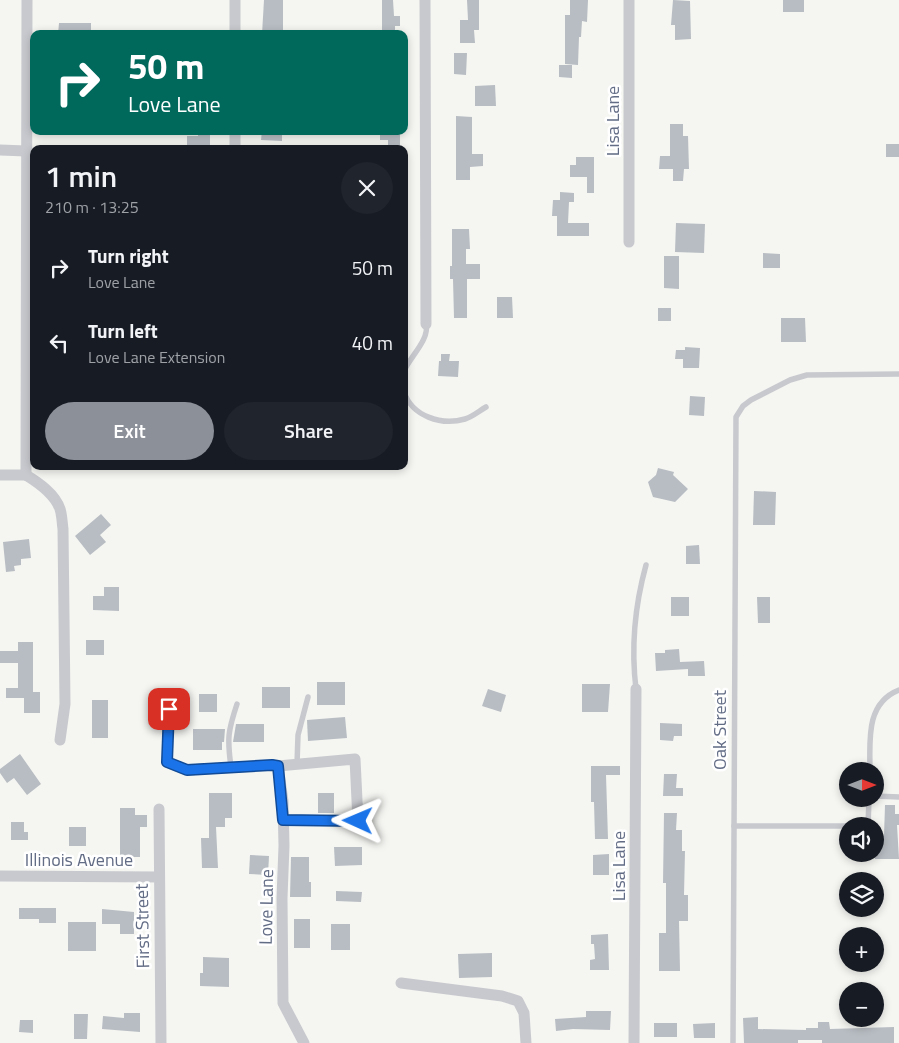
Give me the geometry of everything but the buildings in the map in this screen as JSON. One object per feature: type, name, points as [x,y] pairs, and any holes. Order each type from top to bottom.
[{"type":"street","points":[[26,475],[28,0]]},
{"type":"street","points":[[235,0],[235,30]]},
{"type":"street","points":[[425,0],[426,324]]},
{"type":"street","name":"Lisa Lane","points":[[629,0],[629,242]]},
{"type":"street","points":[[0,150],[26,151]]},
{"type":"street","points":[[0,475],[26,475],[39,483],[60,508],[63,529],[65,704],[60,740]]},
{"type":"street","name":"Lisa Lane","points":[[634,1043],[636,689]]},
{"type":"street","points":[[169,709],[167,762],[187,770],[278,766],[355,759],[358,821],[283,820]]},
{"type":"street","name":"Love Lane","points":[[278,766],[283,820],[283,1003],[304,1043]]},
{"type":"street","name":"First Street","points":[[158,809],[161,1043]]},
{"type":"street","name":"Illinois Avenue","points":[[0,876],[158,877]]},
{"type":"street","points":[[401,983],[502,996],[518,1001],[524,1013],[526,1043]]},
{"type":"lane","points":[[408,361],[425,337],[426,324]]},
{"type":"lane","name":"Oak Street","points":[[733,1043],[736,417],[743,406],[751,400],[790,380],[807,375],[899,374]]},
{"type":"lane","points":[[408,400],[417,411],[434,419],[445,421],[468,418],[486,407]]},
{"type":"lane","points":[[636,689],[634,674],[636,607],[646,565]]},
{"type":"lane","points":[[870,762],[870,727],[873,716],[883,700],[899,690]]},
{"type":"lane","points":[[297,764],[298,735],[307,707],[308,697]]},
{"type":"lane","points":[[231,767],[228,732],[237,704]]},
{"type":"lane","points":[[884,796],[899,796]]},
{"type":"lane","points":[[734,826],[746,824],[839,826]]},
{"type":"route","points":[[169,709],[167,762],[187,770],[278,766],[283,802],[283,820],[358,821]]}]
